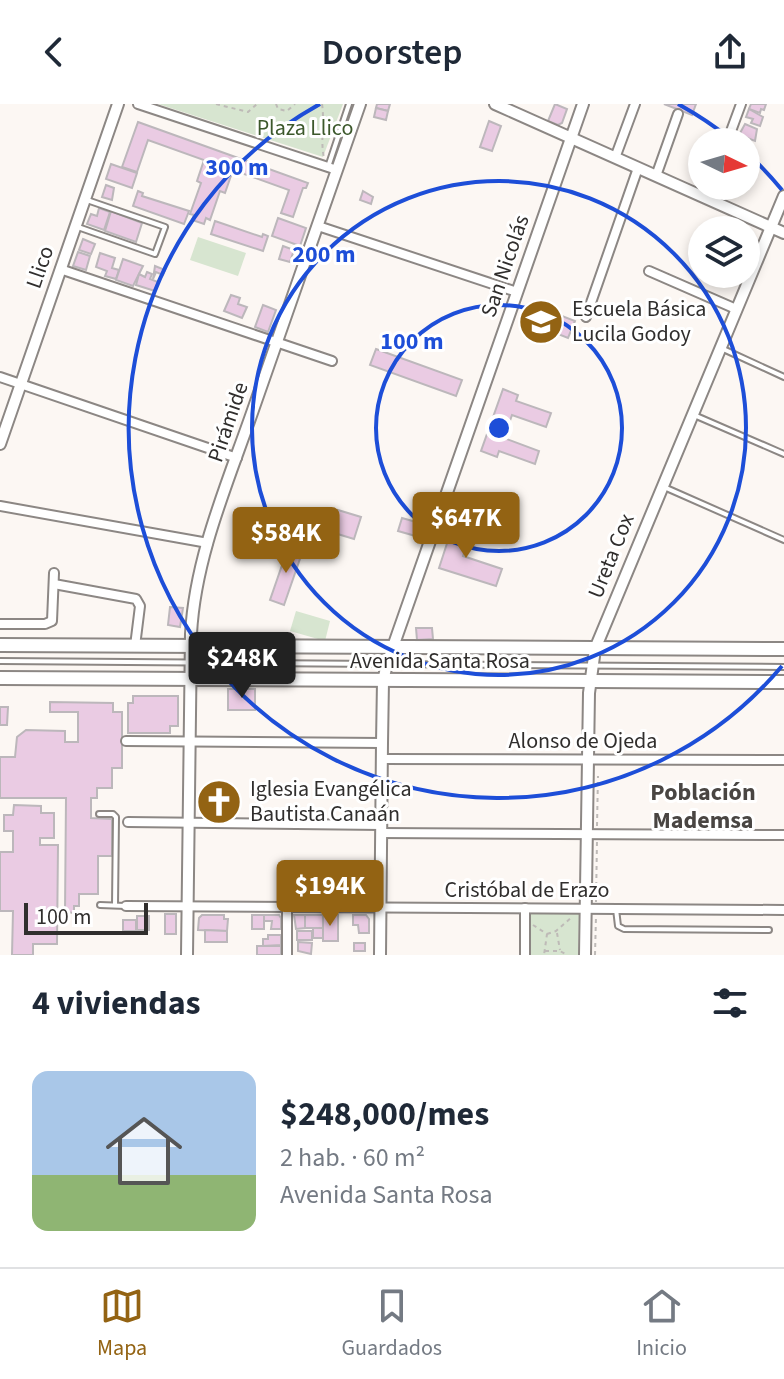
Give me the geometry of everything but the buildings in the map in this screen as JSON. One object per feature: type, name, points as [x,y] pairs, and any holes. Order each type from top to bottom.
[{"type":"main road","name":"Avenida Santa Rosa","points":[[0,645],[784,649]]},
{"type":"main road","name":"Avenida Santa Rosa","points":[[0,678],[784,682]]},
{"type":"street","name":"Llico","points":[[0,444],[118,104]]},
{"type":"street","points":[[138,104],[330,166]]},
{"type":"street","name":"Pirámide","points":[[187,955],[193,606],[208,543],[318,226],[330,166],[360,104]]},
{"type":"street","points":[[495,104],[688,190]]},
{"type":"street","name":"San Nicolás","points":[[380,955],[381,759],[383,681],[387,664],[583,104]]},
{"type":"street","points":[[615,158],[635,104]]},
{"type":"street","points":[[732,128],[741,104]]},
{"type":"street","points":[[656,176],[678,114]]},
{"type":"street","points":[[586,317],[638,168]]},
{"type":"street","name":"Ureta Cox","points":[[585,955],[591,908],[593,760],[590,682],[595,649],[784,196]]},
{"type":"street","points":[[709,200],[784,233]]},
{"type":"street","points":[[318,226],[517,292]]},
{"type":"street","points":[[60,269],[332,361]]},
{"type":"street","points":[[649,271],[736,309]]},
{"type":"street","points":[[0,377],[237,458]]},
{"type":"street","points":[[0,506],[208,543]]},
{"type":"street","points":[[0,624],[50,623],[53,617],[54,573]]},
{"type":"street","points":[[54,584],[136,599],[140,606],[135,646]]},
{"type":"street","points":[[126,741],[382,743]]},
{"type":"street","name":"Alonso de Ojeda","points":[[381,759],[784,760]]},
{"type":"street","points":[[128,822],[592,834],[784,835]]},
{"type":"street","name":"Cristóbal de Erazo","points":[[126,906],[784,910]]},
{"type":"street","points":[[287,906],[287,955]]},
{"type":"street","points":[[525,908],[525,955]]},
{"type":"lane","name":"Pirámide","points":[[330,166],[349,104]]},
{"type":"lane","points":[[75,226],[155,254],[165,227],[84,200]]},
{"type":"lane","points":[[720,347],[784,377]]},
{"type":"lane","points":[[692,414],[784,454]]},
{"type":"lane","points":[[661,486],[784,540]]},
{"type":"lane","points":[[0,661],[782,666]]},
{"type":"lane","points":[[99,814],[113,814],[116,817],[115,905]]},
{"type":"lane","points":[[100,905],[126,906]]},
{"type":"lane","points":[[616,909],[618,926],[624,929],[769,930]]},
{"type":"path","points":[[216,104],[248,112],[257,104]]},
{"type":"path","points":[[276,104],[278,109],[287,111],[295,104]]},
{"type":"path","points":[[322,104],[324,120],[321,142],[330,166]]},
{"type":"path","points":[[593,760],[591,908],[595,955]]},
{"type":"path","points":[[525,920],[547,934],[544,953],[560,951],[567,955]]},
{"type":"path","points":[[556,931],[560,951]]},
{"type":"green space","name":"Plaza Llico","points":[[158,104],[343,104],[323,157]]},
{"type":"green space","points":[[198,237],[246,253],[238,276],[190,260]]},
{"type":"green space","points":[[296,611],[330,621],[325,641],[290,631]]},
{"type":"green space","points":[[528,913],[579,913],[578,955],[528,955]]},
{"type":"place","name":"Escuela Básica Lucila Godoy","points":[[541,322]]},
{"type":"place","name":"Iglesia Evangélica Bautista Canaán","points":[[219,802]]},
{"type":"district","name":"Población Mademsa","points":[[703,806]]}]
